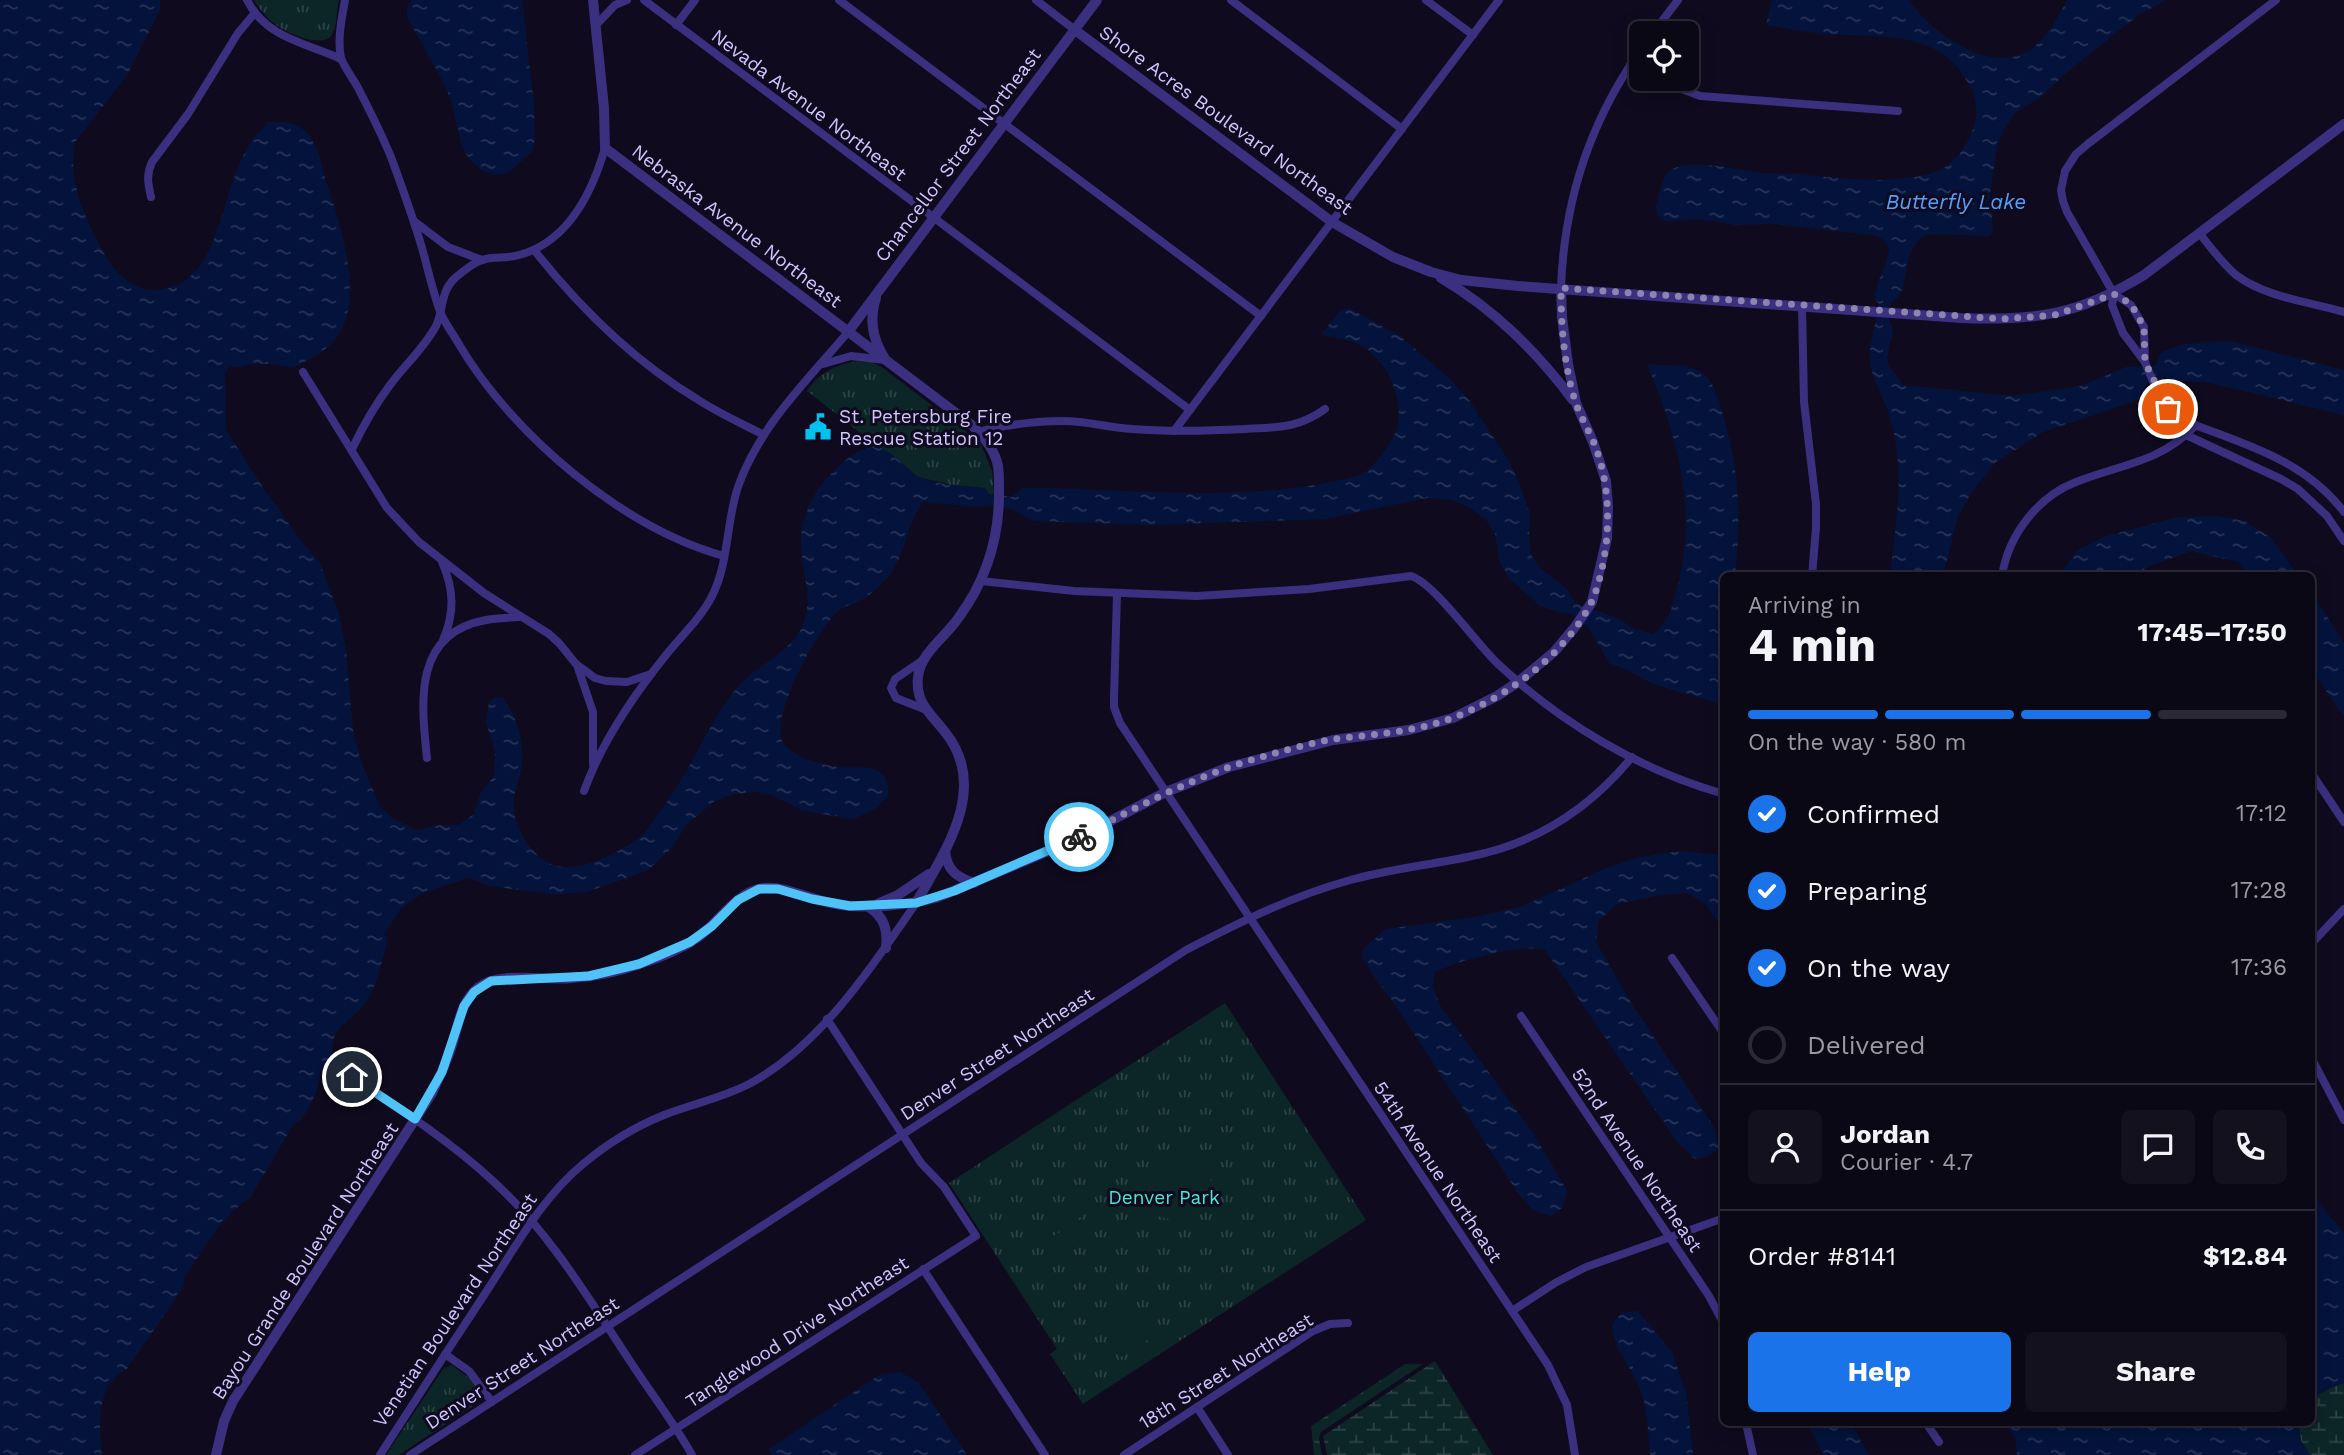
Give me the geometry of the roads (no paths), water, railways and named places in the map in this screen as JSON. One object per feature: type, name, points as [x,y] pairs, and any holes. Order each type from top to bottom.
[{"type":"street","points":[[247,0],[254,14],[263,23],[286,38],[341,59]]},
{"type":"street","points":[[345,0],[340,32],[341,59],[385,145],[415,222],[441,314],[471,365],[505,409],[556,458],[607,498],[695,546],[724,556]]},
{"type":"street","points":[[352,449],[373,410],[428,339],[441,314],[445,290],[453,280],[482,260],[520,255],[534,250],[557,234],[575,216],[591,190],[605,148],[593,0]]},
{"type":"street","points":[[597,24],[615,5],[627,0]]},
{"type":"street","name":"Nevada Avenue Northeast","points":[[643,0],[1190,410]]},
{"type":"street","points":[[676,25],[695,0]]},
{"type":"street","points":[[839,0],[1261,316]]},
{"type":"street","name":"Shore Acres Boulevard Northeast","points":[[1035,0],[1332,222],[1393,257],[1461,280],[1971,318],[2030,318],[2055,315],[2114,294],[2144,275],[2344,124]]},
{"type":"street","name":"Chancellor Street Northeast","points":[[848,332],[1097,0]]},
{"type":"street","points":[[1231,0],[1402,129]]},
{"type":"street","points":[[1426,0],[1473,35]]},
{"type":"street","points":[[1174,431],[1499,0]]},
{"type":"street","points":[[1662,21],[1678,0]]},
{"type":"street","points":[[2145,362],[2144,327],[2131,304],[2114,294],[2067,212],[2063,201],[2062,181],[2076,154],[2276,0]]},
{"type":"street","points":[[151,197],[147,181],[152,162],[188,114],[238,33],[254,14]]},
{"type":"street","points":[[916,903],[974,883],[1068,843],[1166,792],[1229,766],[1290,749],[1333,740],[1409,730],[1443,721],[1497,696],[1518,682],[1545,660],[1575,627],[1591,602],[1607,538],[1606,481],[1576,403],[1564,342],[1561,288],[1567,221],[1579,174],[1597,127],[1629,67]]},
{"type":"street","points":[[1687,91],[1700,96],[1898,111]]},
{"type":"street","name":"Nebraska Avenue Northeast","points":[[605,148],[848,332]]},
{"type":"street","points":[[415,222],[448,247],[482,260]]},
{"type":"street","points":[[2200,234],[2221,261],[2238,276],[2263,289],[2344,312]]},
{"type":"street","points":[[534,250],[588,313],[640,360],[696,399],[764,435]]},
{"type":"street","points":[[1431,272],[1460,289],[1508,326],[1535,352],[1576,403]]},
{"type":"street","points":[[877,292],[872,324],[876,341],[886,360]]},
{"type":"street","points":[[2114,294],[2112,305],[2123,333],[2145,362],[2156,389],[2186,435],[2281,479],[2312,500],[2344,541]]},
{"type":"street","points":[[1802,306],[1804,402],[1816,504],[1812,572]]},
{"type":"street","points":[[584,791],[593,767],[621,718],[651,674],[695,623],[713,596],[737,490],[748,461],[789,400],[848,332],[979,432],[989,444],[998,466],[999,514],[992,551],[981,580],[958,619],[923,660],[895,679],[891,688],[896,698],[925,709]]},
{"type":"street","points":[[820,365],[850,356],[886,360]]},
{"type":"street","points":[[303,372],[387,508],[410,533],[440,559],[519,617],[549,634],[586,672],[606,681],[627,682],[651,674]]},
{"type":"street","points":[[979,432],[1002,425],[1063,422],[1174,431],[1293,426],[1308,421],[1325,409]]},
{"type":"street","points":[[2168,409],[2184,421],[2292,465],[2312,479],[2343,509],[2327,516]]},
{"type":"street","points":[[2003,572],[2008,552],[2025,520],[2050,498],[2072,483],[2162,453],[2196,425]]},
{"type":"street","points":[[427,758],[422,693],[426,669],[442,643],[450,623],[453,603],[448,576],[440,559]]},
{"type":"street","points":[[981,580],[1117,594],[1197,596],[1321,588],[1411,576],[1426,583],[1469,634],[1518,682],[1578,728],[1632,757],[1720,793]]},
{"type":"street","name":"54th Avenue Northeast","points":[[1117,594],[1114,707],[1127,734],[1559,1385],[1569,1414],[1575,1455]]},
{"type":"street","points":[[442,643],[453,634],[483,621],[519,617]]},
{"type":"street","points":[[916,903],[945,851],[964,801],[962,766],[953,744],[925,709],[917,686],[923,660]]},
{"type":"street","points":[[576,664],[593,712],[593,767]]},
{"type":"street","name":"Denver Street Northeast","points":[[410,1455],[1186,950],[1248,918],[1348,881],[1471,857],[1518,844],[1585,805],[1632,757]]},
{"type":"street","points":[[2315,778],[2344,822]]},
{"type":"street","points":[[945,851],[946,862],[954,874],[974,883]]},
{"type":"street","points":[[886,948],[885,925],[880,915],[869,906],[898,895],[935,869]]},
{"type":"street","name":"Bayou Grande Boulevard Northeast","points":[[216,1455],[224,1421],[243,1384],[415,1119],[442,1072],[464,1006],[485,983],[498,979],[544,980],[589,976],[639,964],[690,942],[712,926],[738,900],[759,889],[778,889],[833,904],[869,906],[916,903]]},
{"type":"street","name":"Venetian Boulevard Northeast","points":[[380,1455],[532,1222],[552,1195],[580,1166],[614,1141],[664,1115],[731,1093],[786,1059],[827,1019],[886,948],[916,903]]},
{"type":"street","points":[[2315,940],[2344,909]]},
{"type":"street","points":[[1672,958],[1720,1028]]},
{"type":"street","name":"52nd Avenue Northeast","points":[[1521,1016],[1709,1296],[1720,1317]]},
{"type":"street","points":[[827,1019],[902,1134]]},
{"type":"street","points":[[2315,1065],[2344,1120]]},
{"type":"street","points":[[352,1077],[415,1119],[495,1183],[532,1222],[559,1254],[692,1455]]},
{"type":"street","name":"Tanglewood Drive Northeast","points":[[635,1455],[976,1236],[944,1187],[921,1163],[902,1134]]},
{"type":"street","points":[[1512,1311],[1579,1270],[1720,1219]]},
{"type":"street","points":[[923,1269],[1045,1455]]},
{"type":"street","name":"18th Street Northeast","points":[[1124,1455],[1313,1331],[1330,1324],[1348,1323]]},
{"type":"street","points":[[445,1354],[469,1371],[492,1402]]},
{"type":"street","points":[[1197,1407],[1228,1455]]},
{"type":"street","points":[[1747,1426],[1752,1455]]},
{"type":"street","points":[[1928,1426],[1939,1442]]},
{"type":"water","points":[[0,0],[160,0],[160,10],[126,77],[75,142],[73,153],[78,196],[95,236],[114,268],[132,284],[143,289],[155,290],[180,284],[198,269],[211,247],[238,168],[250,144],[266,126],[265,122],[296,125],[305,131],[313,142],[337,217],[347,259],[350,281],[345,320],[337,337],[328,347],[293,368],[268,364],[230,366],[225,373],[226,430],[266,492],[320,563],[339,614],[346,650],[353,731],[362,764],[380,806],[392,818],[416,830],[440,825],[459,825],[474,814],[480,794],[494,776],[495,752],[486,722],[489,701],[502,697],[515,718],[520,735],[522,766],[514,797],[517,824],[531,848],[545,861],[557,866],[570,867],[596,861],[637,839],[669,799],[736,689],[795,638],[801,629],[807,608],[801,546],[805,517],[824,482],[843,462],[863,450],[876,447],[883,449],[911,472],[925,479],[985,488],[989,494],[1012,497],[1022,488],[1232,493],[1316,485],[1357,476],[1370,468],[1381,456],[1394,435],[1399,417],[1393,384],[1374,355],[1356,343],[1324,336],[1322,333],[1340,311],[1349,308],[1400,336],[1449,378],[1469,400],[1509,461],[1519,483],[1530,514],[1531,555],[1539,567],[1566,588],[1576,603],[1653,634],[1666,620],[1671,608],[1683,559],[1686,530],[1682,474],[1676,447],[1647,364],[1692,368],[1705,375],[1714,388],[1729,436],[1738,494],[1735,572],[1720,572],[1720,704],[1653,684],[1626,669],[1610,664],[1589,628],[1572,614],[1540,606],[1508,577],[1500,562],[1495,534],[1487,521],[1469,507],[1452,500],[1427,498],[1324,519],[1154,525],[1033,521],[1014,510],[990,505],[976,507],[924,502],[915,516],[890,575],[868,596],[838,611],[819,635],[798,673],[783,712],[780,728],[786,747],[799,756],[832,766],[874,769],[880,772],[885,777],[888,796],[874,810],[853,819],[803,811],[772,795],[755,792],[735,794],[715,801],[686,825],[672,848],[648,870],[587,892],[553,894],[489,886],[469,878],[425,892],[401,908],[384,934],[388,938],[374,987],[361,1009],[338,1030],[333,1055],[320,1072],[308,1110],[293,1125],[250,1198],[231,1214],[214,1234],[185,1276],[183,1288],[126,1370],[109,1386],[101,1407],[102,1455],[0,1455]]},
{"type":"water","points":[[412,0],[522,0],[535,138],[532,152],[509,172],[495,175],[481,170],[469,159],[461,144],[451,100],[407,17],[407,8]]},
{"type":"water","name":"Butterfly Lake","points":[[1772,0],[1908,0],[1931,24],[1961,46],[1995,58],[2012,57],[2028,51],[2040,41],[2067,0],[2166,0],[2137,16],[2066,73],[2042,96],[2015,113],[1997,146],[1990,194],[1993,232],[1989,236],[1928,234],[1915,245],[1901,292],[1890,304],[1889,320],[1893,329],[1887,358],[1889,366],[1903,385],[2013,396],[2081,386],[2126,367],[2155,366],[2161,352],[2184,344],[2230,341],[2344,370],[2344,415],[2206,382],[2174,381],[2165,377],[2147,383],[2141,399],[2043,432],[1995,463],[1972,492],[1958,516],[1944,572],[1890,572],[1898,499],[1897,453],[1891,420],[1870,361],[1879,304],[1874,297],[1889,252],[1888,245],[1878,236],[1775,224],[1737,225],[1698,219],[1660,220],[1655,208],[1667,173],[1689,165],[1863,180],[1929,174],[1952,162],[1963,149],[1974,126],[1975,101],[1970,86],[1960,71],[1948,58],[1925,45],[1882,36],[1824,34],[1766,25]]},
{"type":"water","points":[[2218,516],[2245,521],[2271,538],[2296,572],[2245,572],[2238,562],[2191,551],[2145,568],[2142,572],[2064,572],[2078,550],[2106,536],[2179,517]]},
{"type":"water","points":[[2315,598],[2344,643],[2344,716],[2315,675]]},
{"type":"water","points":[[1679,851],[1720,855],[1720,925],[1705,904],[1688,893],[1661,895],[1616,904],[1599,921],[1596,942],[1632,1004],[1714,1127],[1719,1147],[1709,1156],[1695,1159],[1677,1142],[1545,950],[1535,948],[1506,951],[1474,958],[1435,972],[1433,985],[1439,1004],[1533,1133],[1567,1190],[1562,1208],[1551,1216],[1534,1211],[1518,1193],[1396,1006],[1372,974],[1363,959],[1363,949],[1386,929],[1475,917],[1520,907],[1604,869],[1636,858]]},
{"type":"water","points":[[2315,1196],[2344,1233],[2344,1383],[2315,1397]]},
{"type":"water","points":[[1638,1311],[1672,1352],[1686,1391],[1693,1455],[1650,1455],[1644,1401],[1618,1349],[1612,1325],[1621,1313]]},
{"type":"water","points":[[900,1372],[919,1383],[967,1455],[772,1455],[769,1449],[879,1375]]},
{"type":"water","points":[[1809,1426],[1853,1426],[1869,1455],[1823,1455]]},
{"type":"water","points":[[2007,1426],[2298,1426],[2301,1441],[2310,1455],[2017,1455],[2015,1438]]},
{"type":"place","name":"St. Petersburg Fire Rescue Station 12","points":[[818,427]]},
{"type":"park label","name":"Denver Park","points":[[1164,1197]]}]
